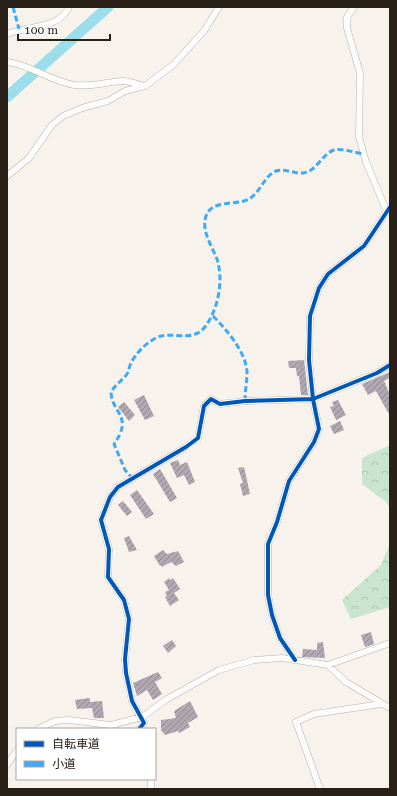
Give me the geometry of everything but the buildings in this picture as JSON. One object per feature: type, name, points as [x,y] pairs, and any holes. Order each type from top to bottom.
[{"type":"street","points":[[7,34],[19,29],[56,22],[64,15],[69,7]]},
{"type":"street","points":[[7,176],[29,158],[52,125],[63,116],[108,101],[125,92],[145,86],[173,65],[197,40],[219,7]]},
{"type":"street","points":[[295,660],[280,638],[272,615],[268,595],[268,544],[277,522],[289,481],[314,442],[319,429],[313,399],[309,360],[310,316],[312,304],[319,288],[328,274],[364,246],[389,209],[366,162],[359,137],[360,73],[347,28],[347,17],[354,7]]},
{"type":"street","points":[[7,62],[16,63],[50,79],[74,85],[99,85],[124,81],[145,86]]},
{"type":"street","points":[[140,728],[144,723],[132,701],[126,673],[125,660],[129,620],[126,606],[108,577],[109,549],[101,520],[110,497],[118,487],[142,474],[198,438],[204,406],[211,399],[220,404],[245,401],[313,399],[377,373],[390,365]]},
{"type":"street","points":[[40,728],[55,721],[69,720],[111,725],[142,717],[167,699],[219,670],[254,660],[282,658],[328,665],[390,643]]},
{"type":"street","points":[[328,665],[346,682],[390,708]]},
{"type":"street","points":[[320,789],[296,722],[314,714],[381,704]]},
{"type":"street","points":[[7,765],[16,752]]},
{"type":"green space","points":[[390,445],[390,509],[386,502],[362,484],[362,458]]},
{"type":"green space","points":[[390,543],[390,607],[351,619],[342,600],[381,565]]},
{"type":"waterway","points":[[7,97],[108,7]]},
{"type":"marked path","points":[[13,7],[19,29]]},
{"type":"marked path","points":[[133,479],[125,470],[114,444],[120,435],[122,421],[112,399],[111,392],[127,374],[131,363],[136,356],[149,343],[162,336],[193,335],[204,328],[209,321],[216,304],[220,286],[217,259],[205,227],[206,216],[209,211],[213,207],[219,205],[249,199],[256,193],[268,177],[276,171],[283,170],[300,173],[308,172],[312,170],[326,155],[334,150],[345,150],[364,154]]},
{"type":"marked path","points":[[213,316],[224,327],[234,341],[246,364],[247,372],[245,401]]},
{"type":"cycle path","points":[[295,660],[280,638],[272,615],[268,595],[268,544],[277,522],[289,481],[314,442],[319,429],[313,399],[309,360],[310,316],[319,288],[328,274],[364,246],[390,207]]},
{"type":"cycle path","points":[[140,728],[144,723],[132,701],[126,673],[125,659],[129,619],[124,600],[108,577],[109,549],[101,520],[110,497],[118,487],[186,447],[198,438],[204,406],[211,399],[220,404],[245,401],[313,399],[377,373],[390,365]]}]
